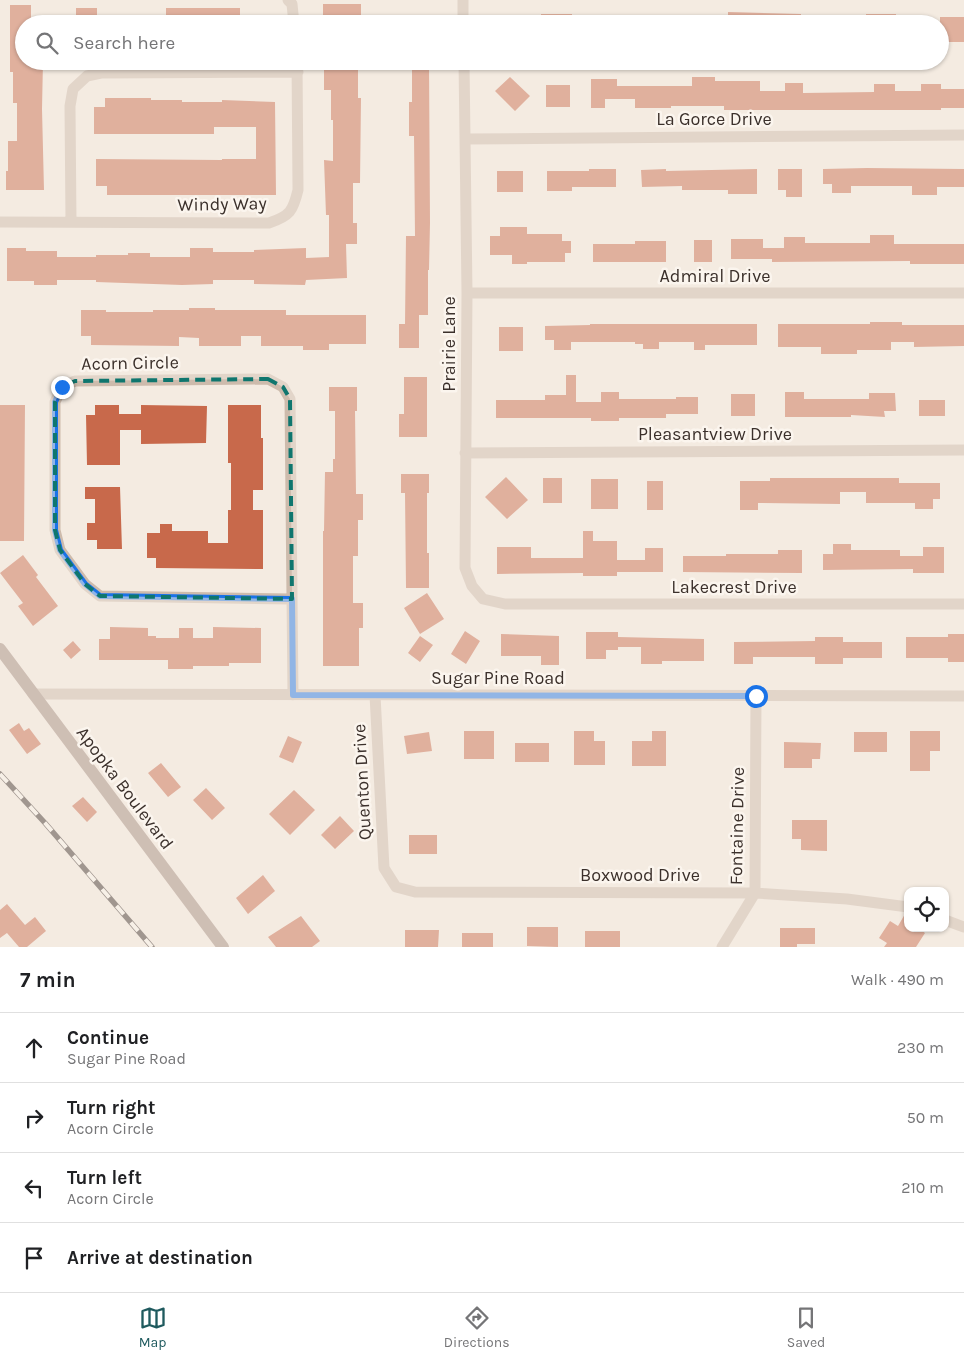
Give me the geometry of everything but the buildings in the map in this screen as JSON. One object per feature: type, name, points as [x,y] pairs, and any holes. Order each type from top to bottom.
[{"type":"street","points":[[288,0],[292,4],[293,15]]},
{"type":"street","points":[[463,0],[463,15]]},
{"type":"street","points":[[71,222],[70,106],[73,89],[87,76],[101,73],[200,70]]},
{"type":"street","name":"Windy Way","points":[[0,222],[270,223],[283,218],[294,207],[298,190],[298,70]]},
{"type":"street","name":"Prairie Lane","points":[[464,70],[467,293],[465,568],[472,586],[483,599],[505,604]]},
{"type":"street","name":"La Gorce Drive","points":[[465,139],[964,135]]},
{"type":"street","name":"Admiral Drive","points":[[467,293],[964,293]]},
{"type":"street","name":"Acorn Circle","points":[[292,599],[100,596],[85,584],[60,550],[55,530],[55,402],[62,387],[75,381],[268,379],[283,387],[290,399],[293,695]]},
{"type":"street","name":"Pleasantview Drive","points":[[465,453],[964,450]]},
{"type":"street","name":"Lakecrest Drive","points":[[505,604],[964,604]]},
{"type":"street","name":"Apopka Boulevard","points":[[0,649],[223,947]]},
{"type":"street","name":"Sugar Pine Road","points":[[33,694],[964,696]]},
{"type":"street","name":"Quenton Drive","points":[[375,695],[384,868]]},
{"type":"street","name":"Fontaine Drive","points":[[722,947],[755,893],[756,696]]},
{"type":"street","name":"Boxwood Drive","points":[[384,868],[396,887],[416,892],[755,893],[847,899],[904,906]]},
{"type":"street","points":[[949,921],[964,927]]},
{"type":"highlighted area","points":[[268,379],[283,387],[290,399],[292,599],[100,596],[85,584],[60,550],[55,530],[55,402],[62,387],[75,381]]},
{"type":"railway","points":[[0,774],[152,947]]},
{"type":"route","points":[[62,387],[55,402],[55,530],[60,550],[85,584],[100,596],[292,599],[293,695],[756,696]]}]
